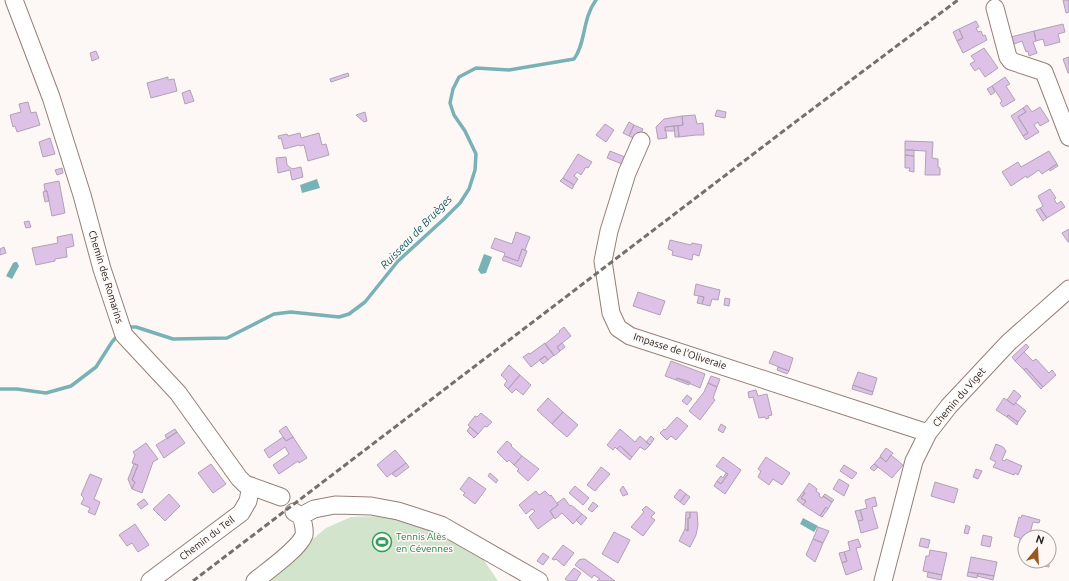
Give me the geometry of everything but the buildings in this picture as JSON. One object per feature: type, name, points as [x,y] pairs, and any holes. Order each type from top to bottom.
[{"type":"street","name":"Chemin des Romarins","points":[[14,0],[51,97],[82,195],[102,269],[122,329],[178,393],[239,478],[245,484],[281,497]]},
{"type":"street","points":[[995,8],[1008,57],[1011,61],[1044,72],[1069,137]]},
{"type":"street","name":"Impasse de l'Oliveraie","points":[[641,142],[626,173],[609,231],[603,262],[611,313],[618,328],[630,336],[928,433]]},
{"type":"street","name":"Chemin du Viget","points":[[883,581],[914,461],[928,433],[948,406],[1009,342],[1069,289]]},
{"type":"street","name":"Chemin du Teil","points":[[150,581],[240,512],[248,501],[251,486]]},
{"type":"street","points":[[255,581],[298,545],[304,534],[304,524],[298,514],[335,505],[371,506],[398,511],[442,525],[539,581]]},
{"type":"green space","name":"Tennis Alès en Cévennes","points":[[384,516],[428,528],[481,556],[498,581],[263,581],[326,528],[351,517]]},
{"type":"water","points":[[317,179],[320,188],[302,193],[300,185]]},
{"type":"water","points":[[484,254],[492,257],[486,273],[481,274],[478,270]]},
{"type":"water","points":[[15,262],[17,262],[19,266],[12,279],[6,276]]},
{"type":"water","points":[[803,518],[818,526],[814,532],[800,524]]},
{"type":"waterway","name":"Ruisseau de Bruèges","points":[[127,327],[136,327],[173,339],[227,338],[274,314],[291,312],[339,317],[349,314],[365,302],[398,261],[460,203],[469,189],[475,170],[476,154],[465,131],[454,115],[450,103],[453,89],[459,77],[476,68],[509,70],[574,59],[581,46],[588,15],[596,0]]},
{"type":"waterway","name":"Ruisseau de Bruèges","points":[[0,389],[17,389],[46,393],[71,386],[96,367],[118,335]]},
{"type":"railway","points":[[193,581],[794,123],[958,0]]},
{"type":"place","name":"Tennis Alès en Cévennes","points":[[382,542]]}]
